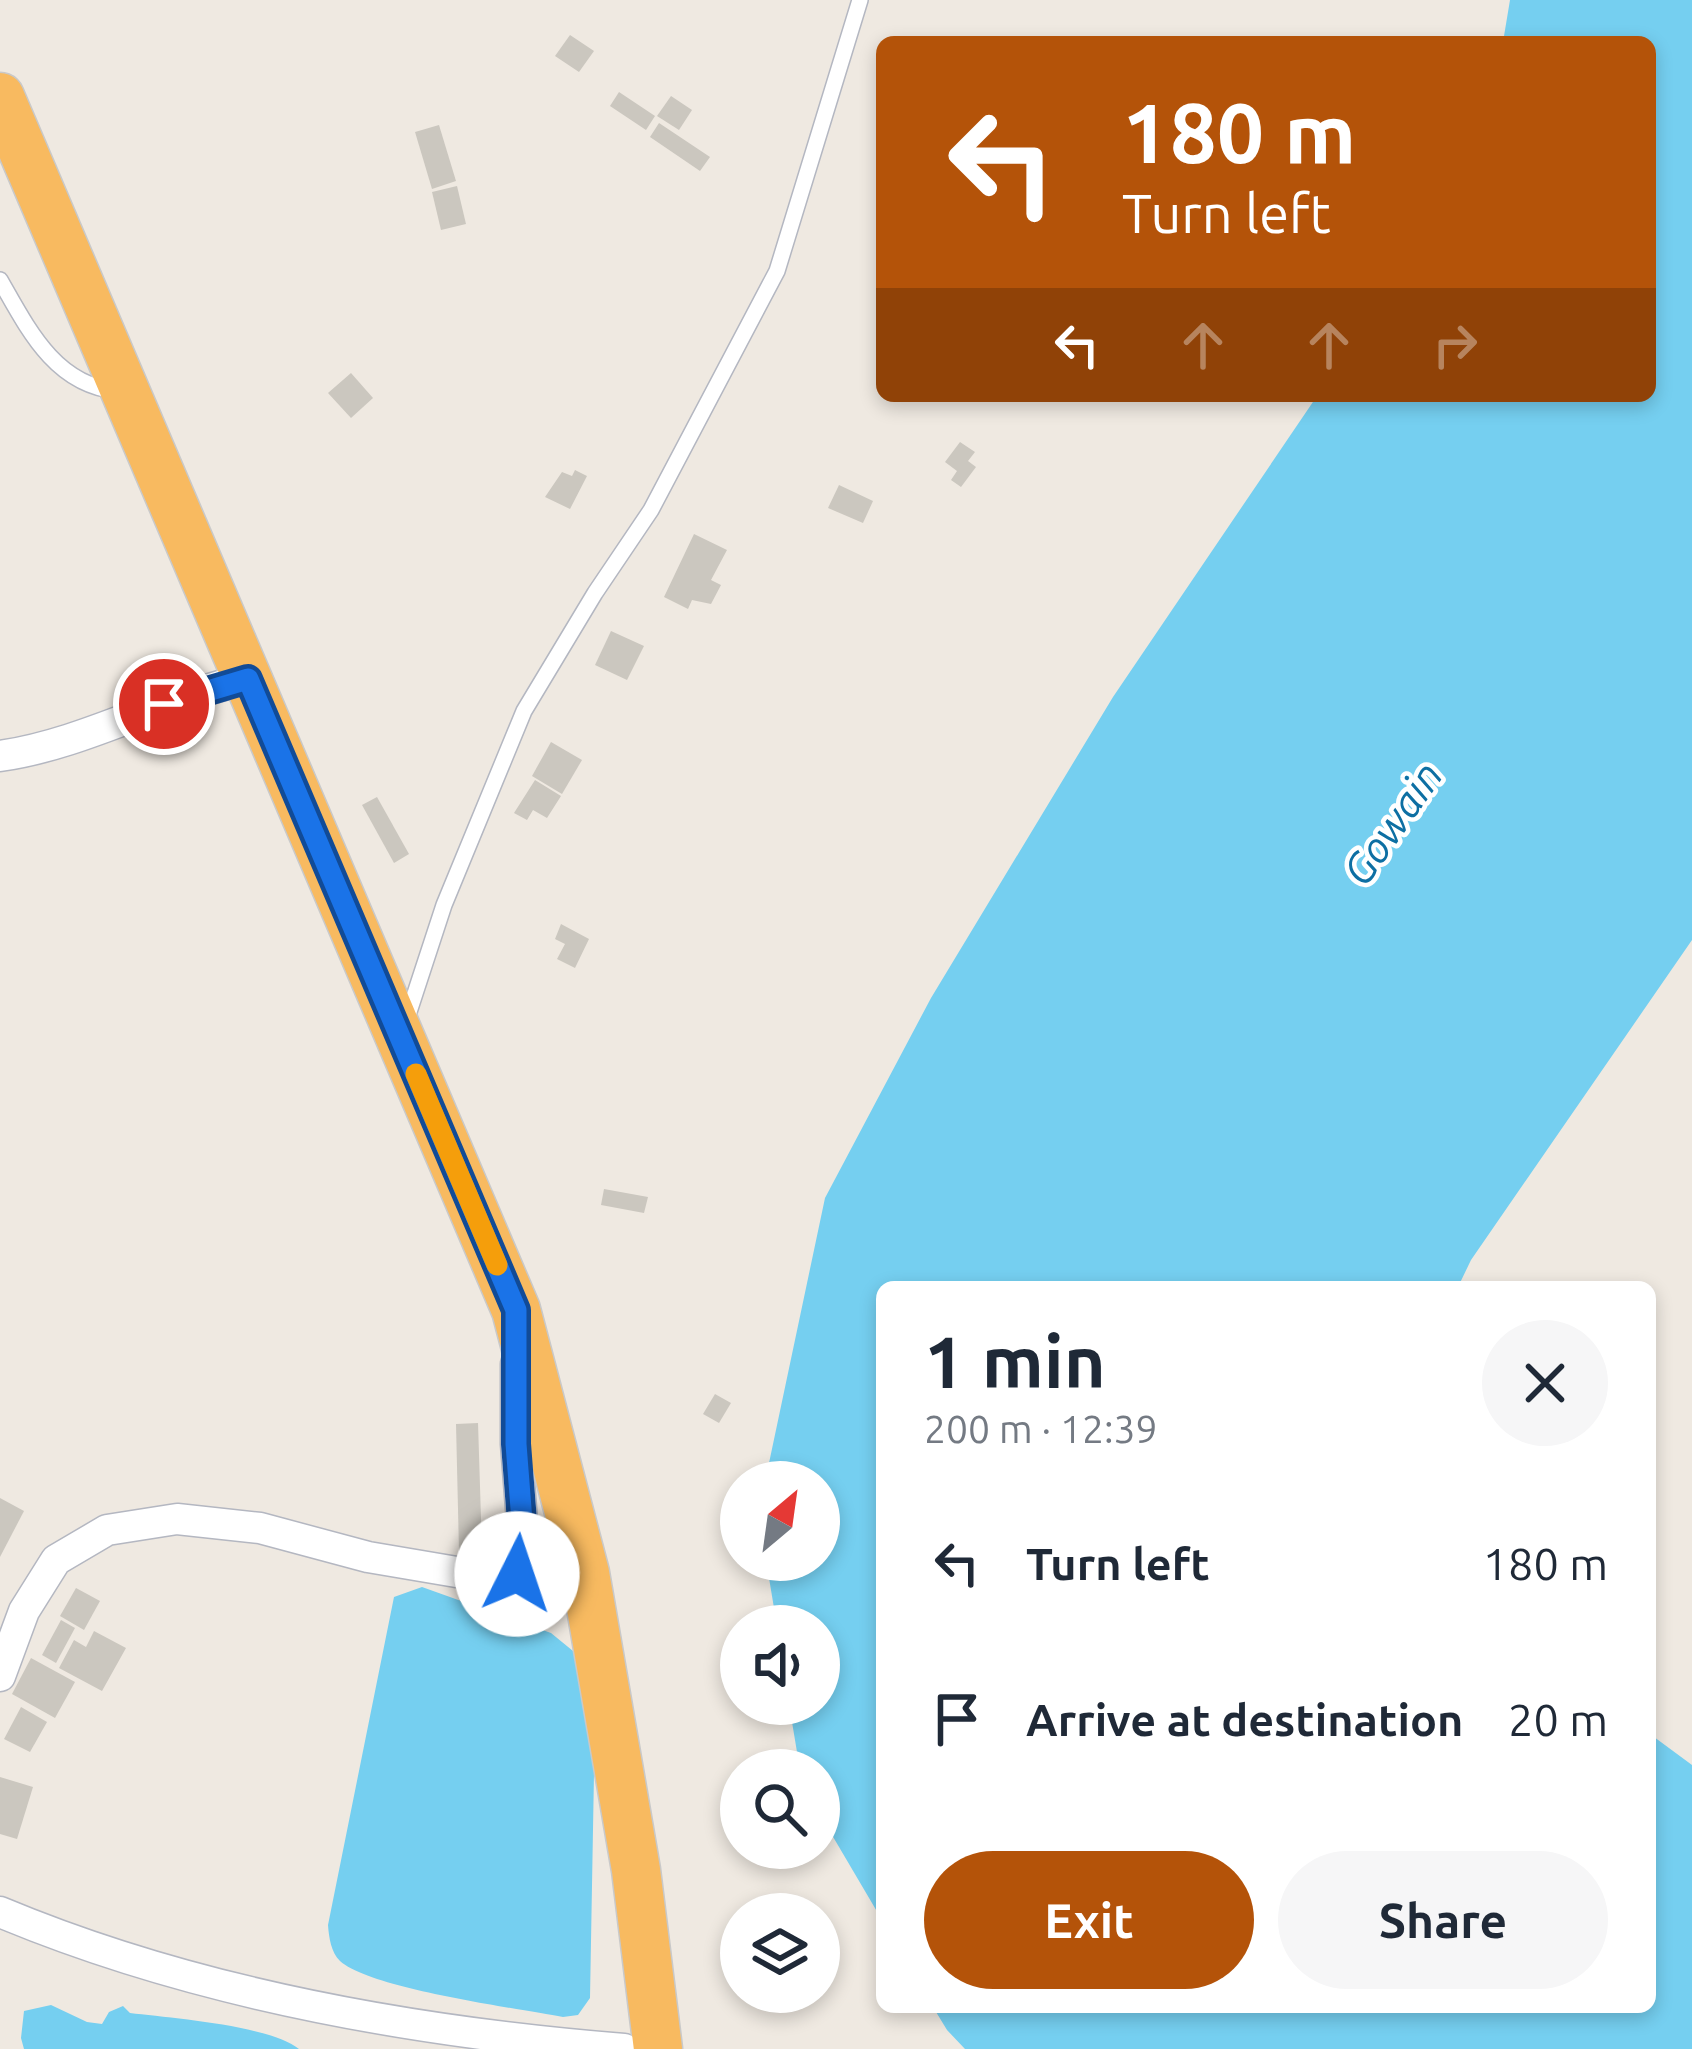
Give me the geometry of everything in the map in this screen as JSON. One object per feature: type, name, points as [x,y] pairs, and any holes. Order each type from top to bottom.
[{"type":"highway","points":[[0,97],[516,1310],[585,1573],[635,1870],[658,2049]]},
{"type":"street","points":[[0,756],[31,752],[248,679]]},
{"type":"street","points":[[0,1676],[24,1611],[56,1560],[107,1530],[177,1519],[260,1528],[368,1558],[492,1578],[517,1574],[524,1547],[516,1444],[516,1310]]},
{"type":"street","points":[[0,1912],[56,1936],[257,1996],[460,2030],[624,2049]]},
{"type":"lane","points":[[401,1038],[444,905],[524,711],[651,510],[777,271],[860,0]]},
{"type":"lane","points":[[0,280],[48,358],[97,389],[125,392]]},
{"type":"water","name":"Gowain","points":[[1510,0],[1692,0],[1692,940],[1461,1281],[876,1281],[876,1910],[840,1849],[840,1749],[796,1749],[792,1725],[840,1725],[840,1605],[774,1605],[770,1581],[840,1581],[840,1461],[769,1461],[825,1198],[931,998],[1113,697],[1313,402],[1656,402],[1656,36],[1504,36]]},
{"type":"water","points":[[422,1587],[551,1633],[573,1651],[595,1717],[590,1998],[578,2015],[563,2017],[412,1989],[357,1971],[340,1961],[333,1949],[328,1925],[394,1597]]},
{"type":"water","points":[[1656,1738],[1692,1765],[1692,2049],[965,2049],[937,2013],[1656,2013]]},
{"type":"water","points":[[51,2005],[102,2024],[109,2012],[123,2006],[130,2013],[243,2028],[299,2049],[24,2049],[24,2011]]},
{"type":"building","points":[[570,35],[594,51],[579,72],[555,56]]},
{"type":"building","points":[[619,92],[655,116],[646,130],[610,106]]},
{"type":"building","points":[[671,96],[692,110],[679,130],[657,116]]},
{"type":"building","points":[[659,123],[710,157],[700,171],[650,137]]},
{"type":"building","points":[[439,125],[456,181],[432,189],[415,132]]},
{"type":"building","points":[[457,186],[466,224],[441,230],[432,192]]},
{"type":"building","points":[[351,373],[373,398],[351,418],[328,393]]},
{"type":"building","points":[[960,442],[975,452],[968,461],[976,467],[961,487],[951,480],[957,471],[945,462]]},
{"type":"building","points":[[575,470],[587,476],[570,509],[545,497],[562,472],[572,476]]},
{"type":"building","points":[[839,485],[873,501],[863,523],[828,508]]},
{"type":"building","points":[[694,534],[727,550],[711,580],[721,585],[711,604],[692,600],[688,609],[664,597]]},
{"type":"building","points":[[611,631],[644,646],[627,680],[595,665]]},
{"type":"building","points":[[551,742],[582,760],[562,794],[532,776]]},
{"type":"building","points":[[535,780],[561,796],[547,818],[533,810],[527,820],[514,813]]},
{"type":"building","points":[[377,797],[409,854],[394,863],[362,805]]},
{"type":"building","points":[[561,924],[589,939],[575,968],[557,959],[565,944],[555,939]]},
{"type":"building","points":[[604,1189],[648,1197],[644,1213],[601,1205]]},
{"type":"building","points":[[715,1394],[731,1403],[719,1423],[703,1414]]},
{"type":"building","points":[[478,1423],[482,1551],[459,1552],[456,1424]]},
{"type":"building","points":[[0,1498],[24,1511],[0,1557]]},
{"type":"building","points":[[76,1588],[100,1601],[84,1630],[60,1616]]},
{"type":"building","points":[[61,1620],[75,1628],[56,1663],[42,1655]]},
{"type":"building","points":[[94,1631],[126,1648],[102,1691],[59,1668],[74,1640],[86,1647]]},
{"type":"building","points":[[31,1658],[75,1682],[55,1718],[12,1694]]},
{"type":"building","points":[[21,1707],[47,1722],[30,1752],[4,1739]]},
{"type":"building","points":[[0,1777],[33,1787],[17,1839],[0,1834]]},
{"type":"slow traffic","points":[[416,1074],[497,1265]]},
{"type":"route","points":[[164,704],[248,679],[516,1310],[516,1444],[524,1547],[517,1574]]}]
